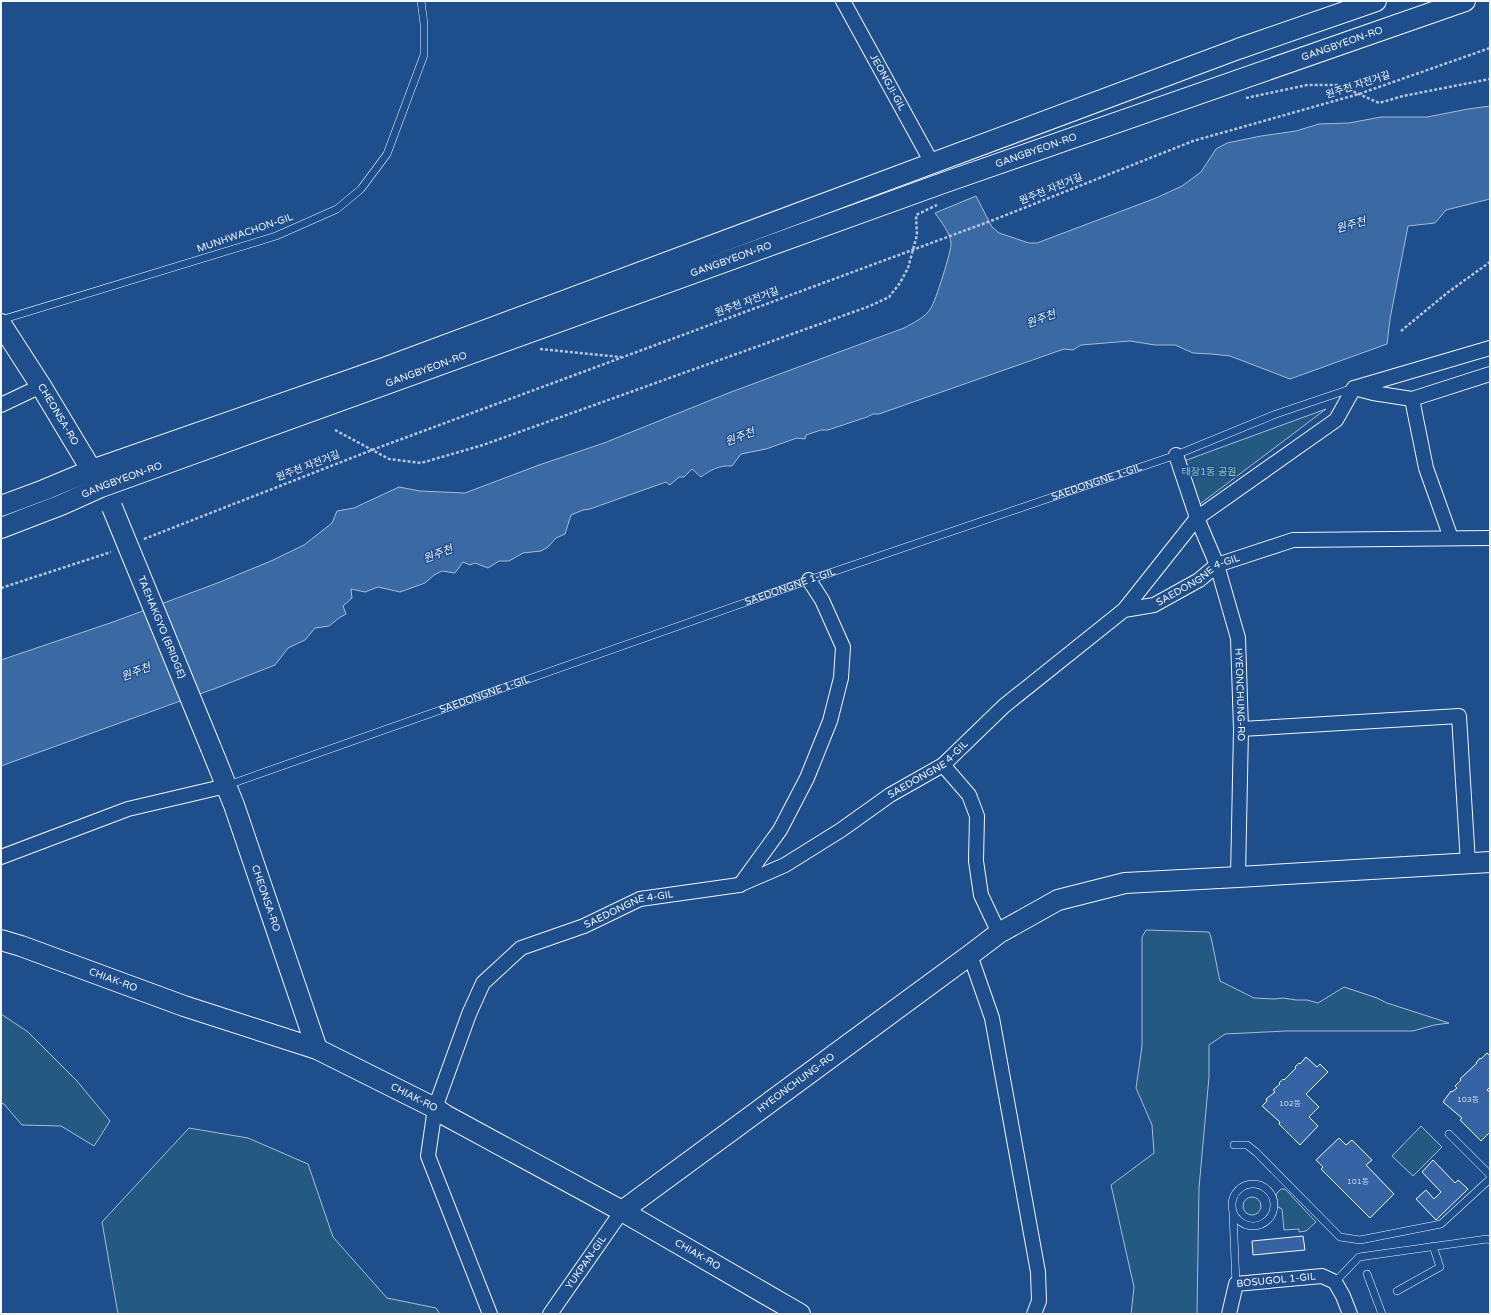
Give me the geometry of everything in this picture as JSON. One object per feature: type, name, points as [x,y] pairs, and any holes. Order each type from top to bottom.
[{"type":"street","name":"JEONGJI-GIL","points":[[843,1],[932,163]]},
{"type":"street","name":"GANGBYEON-RO","points":[[1,528],[60,505],[96,478],[384,368],[932,163],[1238,49],[1376,1]]},
{"type":"street","name":"GANGBYEON-RO","points":[[1,506],[44,490],[96,478],[1465,1]]},
{"type":"street","points":[[932,163],[943,183]]},
{"type":"street","name":"CHEONSA-RO","points":[[1,324],[41,386],[112,507]]},
{"type":"street","points":[[1124,610],[1197,518],[1336,420],[1354,388],[1490,348]]},
{"type":"street","points":[[1354,388],[1373,393],[1412,399],[1490,374]]},
{"type":"street","points":[[1,405],[41,386]]},
{"type":"street","points":[[1412,399],[1426,468],[1451,538]]},
{"type":"street","name":"HYEONCHUNG-RO","points":[[1176,455],[1197,518],[1217,565],[1238,638],[1241,728],[1238,877]]},
{"type":"street","name":"TAEHAKGYO (BRIDGE)","points":[[112,507],[211,748]]},
{"type":"street","name":"SAEDONGNE 4-GIL","points":[[490,1314],[428,1156],[435,1108],[469,1014],[483,983],[521,948],[584,926],[640,899],[739,885],[785,865],[842,830],[890,795],[943,765],[1004,706],[1124,610],[1154,605],[1199,580],[1217,565],[1292,540],[1490,538]]},
{"type":"street","points":[[739,885],[780,830],[807,778],[830,721],[841,678],[843,647],[822,600],[809,580]]},
{"type":"street","points":[[1241,728],[1459,716],[1468,863]]},
{"type":"street","name":"CHEONSA-RO","points":[[211,748],[234,804],[317,1049]]},
{"type":"street","points":[[943,765],[969,795],[977,816],[976,861],[981,895],[999,932]]},
{"type":"street","points":[[1,857],[128,809],[226,786]]},
{"type":"street","name":"HYEONCHUNG-RO","points":[[622,1211],[970,955],[999,932],[1058,900],[1125,883],[1490,862]]},
{"type":"street","name":"CHIAK-RO","points":[[1,940],[184,1006],[317,1049],[435,1108],[445,1115],[622,1211],[800,1314]]},
{"type":"street","points":[[970,955],[992,1018],[1038,1272],[1039,1301],[1034,1314]]},
{"type":"street","name":"YUKPAN-GIL","points":[[550,1314],[622,1211]]},
{"type":"street","name":"BOSUGOL 1-GIL","points":[[1229,1314],[1236,1284],[1322,1276],[1335,1282]]},
{"type":"street","points":[[1335,1282],[1343,1296],[1350,1314]]},
{"type":"lane","name":"MUNHWACHON-GIL","points":[[1,320],[276,236],[337,209],[361,189],[387,154],[424,55],[424,24],[421,1]]},
{"type":"lane","name":"SAEDONGNE 1-GIL","points":[[226,786],[809,580],[1176,455],[1276,414],[1354,388]]},
{"type":"lane","points":[[1449,1134],[1490,1175]]},
{"type":"lane","points":[[1234,1145],[1247,1145],[1256,1152],[1340,1237],[1360,1240],[1441,1224],[1490,1180]]},
{"type":"lane","points":[[1233,1213],[1244,1225],[1261,1225],[1272,1214],[1274,1206],[1272,1197],[1268,1190],[1253,1184],[1238,1190],[1233,1197],[1232,1205],[1236,1284]]},
{"type":"lane","points":[[1335,1282],[1359,1257],[1433,1246],[1487,1239],[1490,1240]]},
{"type":"lane","points":[[1397,1290],[1440,1267],[1433,1246]]},
{"type":"lane","points":[[1368,1274],[1382,1314]]},
{"type":"path","name":"원주천 자전거길","points":[[138,542],[372,450],[996,219],[1193,141],[1359,94],[1490,48]]},
{"type":"path","points":[[1239,99],[1307,85],[1339,86],[1379,102],[1490,79]]},
{"type":"path","points":[[336,430],[389,459],[421,463],[483,445],[870,306],[890,297],[908,268],[917,235],[916,215],[939,204]]},
{"type":"path","points":[[1401,331],[1447,293],[1490,262]]},
{"type":"path","name":"원주천 자전거길","points":[[540,349],[621,357]]},
{"type":"path","points":[[1,588],[94,559],[116,550]]},
{"type":"green space","name":"태장1동 공원","points":[[1326,409],[1200,504],[1184,461]]},
{"type":"green space","points":[[1146,930],[1209,932],[1220,981],[1254,998],[1283,998],[1307,1000],[1318,1003],[1344,987],[1449,1023],[1434,1025],[1413,1031],[1286,1031],[1225,1034],[1209,1045],[1209,1077],[1199,1188],[1197,1314],[1131,1314],[1134,1287],[1111,1185],[1154,1153],[1152,1125],[1136,1088],[1142,1046],[1142,937]]},
{"type":"green space","points":[[1,1014],[28,1032],[77,1081],[110,1121],[94,1146],[61,1126],[22,1125],[4,1104],[1,1103]]},
{"type":"green space","points":[[1421,1126],[1442,1147],[1413,1176],[1392,1156]]},
{"type":"green space","points":[[189,1128],[248,1138],[308,1164],[333,1237],[387,1298],[436,1308],[440,1314],[118,1314],[102,1222]]},
{"type":"green space","points":[[1281,1189],[1285,1189],[1316,1222],[1306,1231],[1299,1232],[1299,1229],[1284,1230],[1282,1209],[1278,1207],[1276,1194]]},
{"type":"green space","points":[[1252,1197],[1258,1200],[1261,1206],[1258,1212],[1252,1215],[1246,1212],[1243,1206],[1246,1200]]},
{"type":"water","name":"원주천","points":[[1490,106],[1490,199],[1446,210],[1435,223],[1408,226],[1390,319],[1387,344],[1290,379],[1230,356],[1193,353],[1175,345],[1155,345],[1130,341],[1081,345],[1073,350],[1064,349],[879,414],[873,414],[828,430],[821,430],[806,435],[805,439],[797,438],[766,449],[741,454],[732,466],[715,468],[701,477],[692,469],[684,477],[679,477],[670,485],[666,482],[590,509],[583,510],[571,515],[565,534],[556,538],[548,547],[541,551],[523,553],[509,561],[499,561],[488,568],[475,563],[470,565],[463,562],[455,573],[442,571],[434,575],[425,583],[400,592],[378,587],[365,592],[351,589],[352,598],[343,606],[346,614],[329,626],[315,628],[305,640],[288,648],[275,665],[219,687],[1,766],[1,660],[113,622],[220,582],[271,561],[304,545],[332,523],[337,511],[354,508],[399,487],[420,491],[465,493],[539,465],[604,443],[731,392],[904,328],[923,317],[931,308],[951,248],[949,235],[935,213],[976,196],[992,227],[999,233],[1029,243],[1037,243],[1156,198],[1182,186],[1201,172],[1216,149],[1227,143],[1296,131],[1319,124],[1349,123],[1381,117],[1427,117]]},
{"type":"building","points":[[1487,1053],[1490,1056],[1490,1087],[1487,1090],[1490,1092],[1490,1132],[1481,1141],[1460,1120],[1462,1118],[1443,1102],[1451,1091],[1452,1092],[1457,1088],[1455,1086],[1461,1080],[1460,1079],[1477,1063],[1480,1058],[1481,1059]]},
{"type":"building","points":[[1306,1057],[1317,1067],[1320,1064],[1328,1072],[1306,1094],[1319,1107],[1309,1117],[1318,1126],[1300,1145],[1279,1124],[1280,1122],[1262,1106],[1267,1101],[1266,1099],[1275,1092],[1273,1090],[1280,1084],[1279,1083],[1283,1079],[1284,1080]]},
{"type":"building","points":[[1339,1138],[1346,1145],[1352,1140],[1372,1160],[1366,1165],[1394,1194],[1370,1218],[1321,1169],[1323,1167],[1316,1160]]},
{"type":"building","points":[[1433,1160],[1455,1183],[1458,1180],[1468,1189],[1436,1220],[1416,1199],[1426,1190],[1434,1199],[1441,1192],[1422,1172]]},
{"type":"building","points":[[1303,1236],[1305,1250],[1253,1255],[1252,1241]]}]
